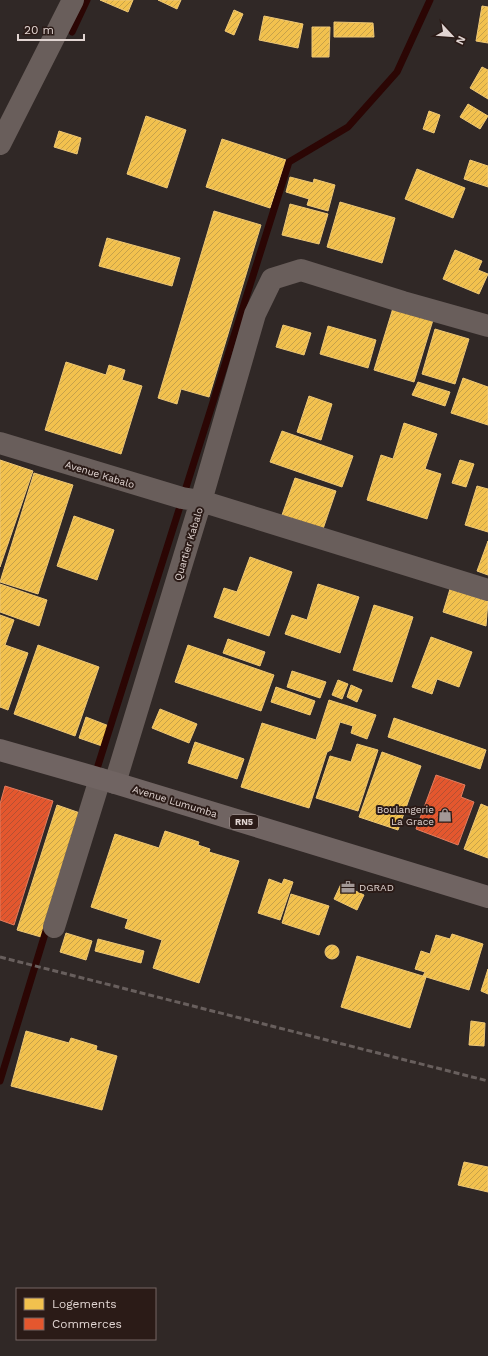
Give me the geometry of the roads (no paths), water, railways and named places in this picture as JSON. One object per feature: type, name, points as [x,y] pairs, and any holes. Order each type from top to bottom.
[{"type":"highway","name":"Avenue Lumumba","points":[[0,750],[108,781],[488,897]]},
{"type":"street","points":[[0,144],[73,0]]},
{"type":"street","points":[[201,501],[255,314],[272,279],[301,270],[403,302],[488,326]]},
{"type":"street","name":"Avenue Kabalo","points":[[0,443],[182,498],[201,501]]},
{"type":"street","name":"Quartier Kabalo","points":[[54,927],[108,781],[201,501],[488,590]]},
{"type":"waterway","points":[[72,32],[87,0]]},
{"type":"waterway","points":[[95,775],[289,162],[348,127],[397,72],[430,0]]},
{"type":"waterway","points":[[0,1081],[48,924]]},
{"type":"railway","points":[[0,957],[488,1081]]},
{"type":"place","name":"Boulangerie La Grace","points":[[445,815]]},
{"type":"place","name":"DGRAD","points":[[348,887]]}]
